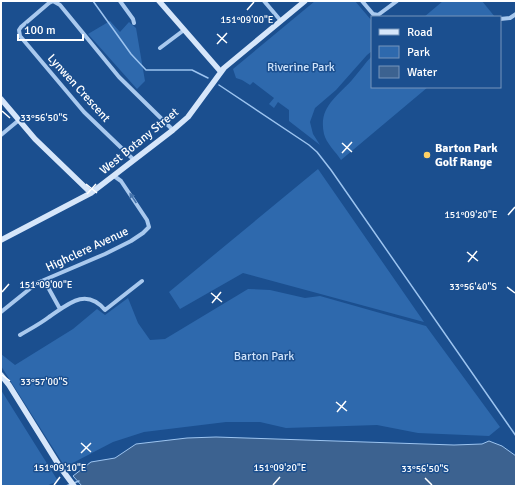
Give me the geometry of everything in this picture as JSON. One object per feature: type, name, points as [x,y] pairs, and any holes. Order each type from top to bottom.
[{"type":"main road","points":[[159,1],[221,72]]},
{"type":"main road","name":"West Botany Street","points":[[1,240],[91,193],[173,130],[188,117],[221,72],[232,60],[305,1]]},
{"type":"main road","points":[[1,99],[42,147],[91,193]]},
{"type":"main road","points":[[1,375],[14,393],[67,478],[74,486]]},
{"type":"street","name":"Lynwen Crescent","points":[[134,160],[84,112],[20,36],[19,30],[21,27],[49,3],[52,1],[60,5],[119,78],[173,130]]},
{"type":"street","points":[[120,1],[133,19],[134,23]]},
{"type":"street","points":[[264,1],[281,21]]},
{"type":"street","points":[[362,1],[373,14],[378,15],[397,1]]},
{"type":"street","points":[[501,19],[510,18],[516,14]]},
{"type":"street","points":[[160,48],[184,30]]},
{"type":"street","points":[[1,135],[19,120]]},
{"type":"street","name":"Highclere Avenue","points":[[1,312],[37,283],[105,254],[131,241],[149,227],[149,224],[121,181],[114,176]]},
{"type":"street","points":[[44,280],[60,309]]},
{"type":"street","points":[[20,334],[78,299],[92,299],[100,304],[105,310],[142,281]]},
{"type":"green space","name":"Riverine Park","points":[[315,1],[355,1],[371,20],[371,52],[336,90],[315,108],[310,122],[313,134],[320,145],[289,121],[289,110],[278,102],[274,108],[269,104],[274,98],[253,82],[250,85],[236,78],[233,69]]},
{"type":"green space","points":[[443,1],[482,1],[494,16],[425,16]]},
{"type":"green space","points":[[110,21],[120,32],[129,22],[136,28],[145,81],[137,89],[88,34]]},
{"type":"green space","points":[[371,57],[371,88],[427,88],[341,160],[325,137],[323,125],[324,117],[330,103]]},
{"type":"green space","points":[[318,169],[424,322],[243,273],[180,309],[169,292]]},
{"type":"green space","name":"Barton Park","points":[[248,289],[270,290],[305,298],[320,296],[426,326],[500,427],[489,436],[418,433],[377,425],[286,428],[260,422],[226,422],[144,432],[113,442],[65,467],[1,366],[1,354],[15,365],[73,329],[97,309],[105,315],[128,298],[138,323],[150,340],[165,339]]},
{"type":"green space","points":[[1,390],[58,481],[46,486],[1,486]]},
{"type":"water","points":[[216,437],[454,445],[482,444],[489,441],[502,446],[516,456],[516,486],[82,486],[73,476],[91,462],[115,458],[136,444],[187,438]]},
{"type":"waterway","points":[[93,1],[131,54],[146,70],[192,70],[208,78]]},
{"type":"waterway","points":[[219,85],[309,145],[317,152],[516,436]]},
{"type":"waterway","points":[[66,486],[79,481]]},
{"type":"place","name":"Barton Park Golf Range","points":[[427,155]]}]
